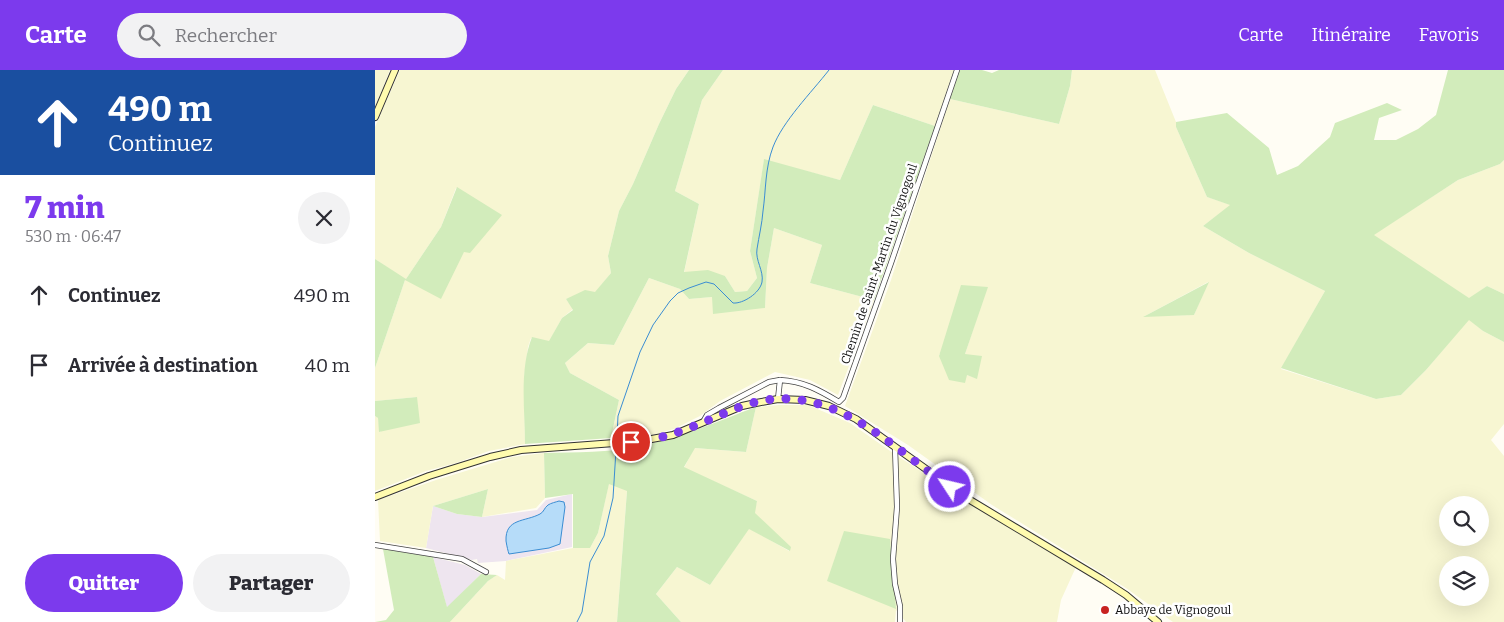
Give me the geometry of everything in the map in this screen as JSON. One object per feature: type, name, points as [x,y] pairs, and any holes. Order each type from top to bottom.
[{"type":"street","points":[[375,117],[395,70]]},
{"type":"street","name":"Chemin de Saint-Martin du Vignogoul","points":[[780,380],[816,388],[839,402],[843,398],[957,70]]},
{"type":"street","points":[[702,423],[707,415],[719,408],[769,382],[780,380],[778,399]]},
{"type":"street","points":[[375,497],[429,476],[490,456],[514,451],[658,438],[673,435],[742,406],[766,400],[805,400],[829,406],[856,419],[965,498],[1103,580],[1126,595],[1159,622]]},
{"type":"street","points":[[895,447],[897,507],[893,559],[895,584],[900,606],[899,622]]},
{"type":"street","points":[[375,545],[462,559],[486,572]]},
{"type":"shaded area","points":[[572,494],[572,547],[506,561],[478,563],[477,559],[472,560],[426,548],[433,506],[457,514],[482,517],[537,510],[546,500]]},
{"type":"shaded area","points":[[433,557],[465,565],[481,574],[447,608]]},
{"type":"green space","points":[[375,70],[390,70],[375,107]]},
{"type":"green space","points":[[400,70],[689,70],[676,89],[619,211],[608,256],[611,273],[595,293],[566,299],[573,309],[562,318],[549,342],[531,338],[524,377],[525,444],[489,451],[426,471],[375,491],[375,416],[378,418],[380,432],[417,397],[375,401],[375,368],[405,280],[375,259],[375,127]],"holes":[[[456,188],[501,215],[464,252],[406,279],[441,227]]]},
{"type":"green space","points":[[689,70],[723,70],[702,100],[675,191],[699,204],[684,272],[708,270],[725,276],[735,292],[747,291],[757,278],[750,251],[764,159],[840,180],[873,105],[935,126],[874,300],[810,283],[822,245],[774,228],[767,268],[765,308],[713,314],[712,297],[689,299],[680,289],[649,278],[614,345],[588,343],[565,363],[570,373],[619,400],[611,438],[525,444],[524,376],[525,363],[532,337],[549,341],[562,318],[573,310],[566,299],[585,290],[595,292],[611,273],[608,256],[619,211],[676,89]]},
{"type":"green space","points":[[723,70],[954,70],[935,126],[873,105],[840,180],[764,160],[750,251],[757,278],[747,291],[735,292],[725,276],[684,273],[699,204],[675,191],[702,100]]},
{"type":"green space","points":[[960,70],[982,70],[992,73],[999,70],[1072,70],[1070,86],[1059,124],[950,99]]},
{"type":"green space","points":[[1072,70],[1155,70],[1176,122],[1176,127],[1207,197],[1231,205],[1203,226],[1249,253],[1325,291],[1281,369],[1376,399],[1401,395],[1426,370],[1469,319],[1483,331],[1504,342],[1504,424],[1491,440],[1504,456],[1504,622],[1173,622],[1126,588],[992,505],[908,445],[845,406],[891,280],[950,99],[1059,124],[1070,86]],"holes":[[[1208,282],[1194,315],[1145,316]],[[987,287],[965,354],[976,378],[967,375],[939,355]]]},
{"type":"green space","points":[[1448,70],[1504,70],[1504,160],[1500,164],[1458,180],[1374,235],[1469,298],[1487,286],[1504,294],[1504,342],[1483,331],[1469,320],[1426,370],[1401,395],[1376,399],[1281,368],[1325,291],[1249,253],[1203,226],[1230,205],[1207,197],[1176,127],[1176,122],[1227,113],[1269,148],[1277,175],[1298,166],[1330,137],[1335,123],[1387,103],[1402,110],[1379,118],[1374,140],[1396,140],[1418,129],[1436,115]]},
{"type":"green space","points":[[1504,160],[1504,294],[1487,286],[1469,299],[1373,235],[1458,180],[1500,164]]},
{"type":"green space","points":[[457,187],[502,215],[470,253],[464,252],[441,299],[405,280],[375,368],[375,259],[406,279],[441,227]]},
{"type":"green space","points":[[774,228],[822,245],[810,283],[874,300],[838,395],[810,380],[775,372],[720,401],[700,416],[674,429],[637,439],[611,438],[619,400],[570,373],[565,363],[588,343],[614,345],[649,278],[680,289],[689,299],[712,297],[765,308],[767,268]]},
{"type":"green space","points":[[1209,282],[1194,315],[1143,317]]},
{"type":"green space","points":[[961,285],[988,287],[965,354],[982,356],[977,379],[967,375],[965,383],[949,380],[939,356]]},
{"type":"green space","points":[[417,397],[420,423],[379,432],[378,418],[375,416],[375,401]]},
{"type":"green space","points":[[808,405],[850,423],[995,519],[1076,567],[1061,600],[1057,622],[906,622],[896,610],[895,622],[681,622],[656,594],[677,567],[710,585],[749,528],[789,551],[790,547],[754,513],[757,501],[684,468],[694,448],[746,452],[756,407]]},
{"type":"green space","points":[[756,407],[746,452],[695,448],[684,467],[757,501],[755,513],[791,547],[790,551],[749,529],[710,585],[677,567],[656,594],[681,622],[617,622],[627,491],[609,484],[598,533],[590,548],[573,548],[573,494],[545,498],[544,453],[604,451],[655,443]]},
{"type":"green space","points":[[544,453],[545,498],[536,508],[482,517],[488,489],[433,506],[426,548],[380,541],[378,500],[512,457]]},
{"type":"green space","points":[[609,483],[627,490],[617,622],[450,622],[488,581],[497,575],[505,580],[506,561],[573,548],[590,548],[598,533]]},
{"type":"green space","points":[[488,489],[482,517],[457,514],[433,506]]},
{"type":"green space","points":[[844,531],[890,539],[896,609],[827,581]]},
{"type":"green space","points":[[383,549],[433,557],[447,607],[481,574],[497,575],[488,581],[450,622],[375,622],[386,620],[394,610]]},
{"type":"water","points":[[559,501],[564,502],[565,507],[560,544],[549,548],[509,554],[506,541],[512,524],[534,517],[540,514],[548,505]]},
{"type":"waterway","points":[[617,436],[618,416],[640,352],[653,325],[670,301],[678,293],[706,282],[714,284],[733,303],[741,302],[751,297],[761,286],[762,278],[757,249],[770,155],[783,127],[829,70]]},
{"type":"waterway","points":[[577,622],[582,612],[590,562],[604,536],[613,498],[616,450]]},
{"type":"place","name":"Abbaye de Vignogoul","points":[[1105,610]]},
{"type":"route","points":[[631,442],[673,435],[742,406],[766,400],[805,400],[829,406],[856,419],[950,487]]}]
